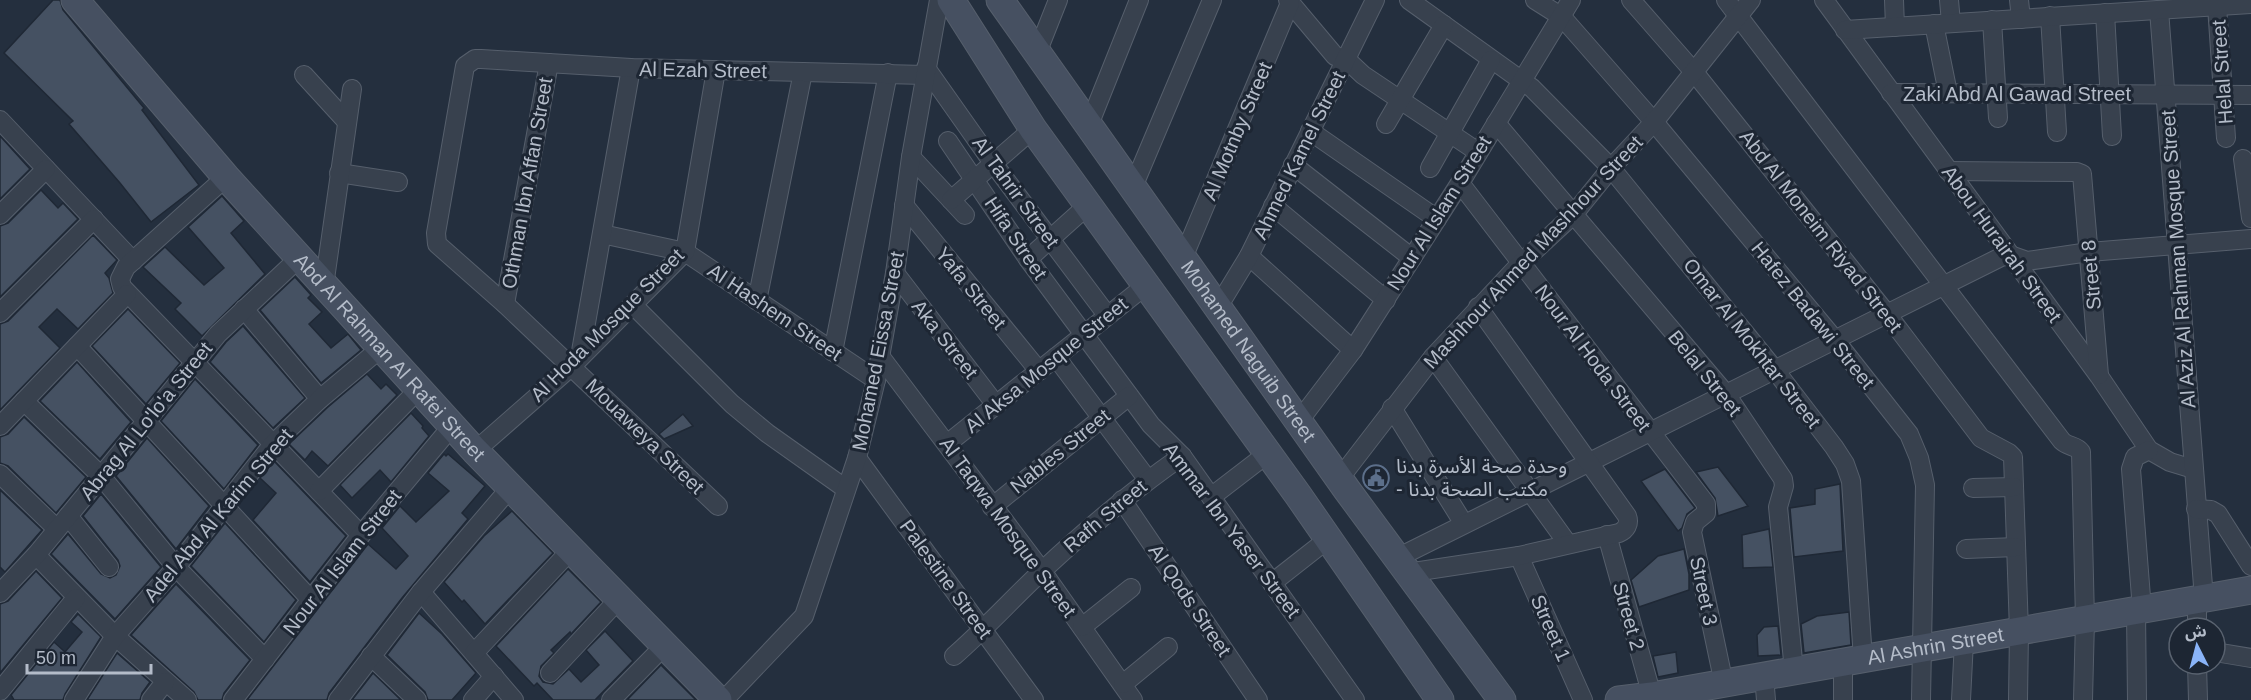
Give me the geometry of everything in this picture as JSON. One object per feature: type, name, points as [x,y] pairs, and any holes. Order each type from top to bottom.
[{"type":"main road","name":"Abd Al Rahman Al Rafei Street","points":[[75,0],[226,177],[452,426],[719,700]]},
{"type":"main road","points":[[951,0],[1033,129],[1298,495],[1440,700]]},
{"type":"main road","name":"Mohamed Naguib Street","points":[[1000,0],[1402,566],[1502,700]]},
{"type":"main road","points":[[1298,495],[1301,484],[1308,474],[1318,467],[1339,477],[1348,499],[1341,514],[1323,531]]},
{"type":"main road","name":"Al Ashrin Street","points":[[1633,699],[1724,684],[1765,688],[1794,671],[2251,590]]},
{"type":"street","name":"Mohamed Eissa Street","points":[[719,700],[804,616],[857,458],[876,380],[910,157],[939,0]]},
{"type":"street","points":[[1037,53],[1058,0]]},
{"type":"street","points":[[1089,125],[1139,0]]},
{"type":"street","points":[[1133,187],[1212,0]]},
{"type":"street","name":"Ahmed Kamel Street","points":[[1218,307],[1249,256],[1375,0]]},
{"type":"street","name":"Omar Al Mokhtar Street","points":[[1409,0],[1532,88],[1611,168],[1775,370],[1845,464],[1851,481],[1853,661],[1843,700]]},
{"type":"street","name":"Hafez Badawi Street","points":[[1535,0],[1562,17],[1654,122],[1835,340],[1909,434],[1925,485],[1921,700]]},
{"type":"street","name":"Nour Al Islam Street","points":[[1299,421],[1353,350],[1386,300],[1571,0]]},
{"type":"street","name":"Abd Al Moneim Riyad Street","points":[[1631,0],[1694,72],[1887,314],[1981,438],[2013,457],[2014,487]]},
{"type":"street","points":[[1726,0],[2062,441],[2069,446],[2077,447],[2081,452],[2085,620],[2083,700]]},
{"type":"street","name":"Mashhour Ahmed Mashhour Street","points":[[1339,477],[1433,357],[1478,307],[1573,214],[1611,168],[1654,122],[1751,0]]},
{"type":"street","name":"Abou Hurairah Street","points":[[1824,0],[2100,376],[2149,450],[2170,462],[2193,469]]},
{"type":"street","points":[[1894,0],[1895,27]]},
{"type":"street","points":[[1948,93],[1943,23],[1949,0]]},
{"type":"street","points":[[2019,0],[2020,19]]},
{"type":"street","points":[[1289,1],[1331,52],[1346,59],[1363,75],[1478,152]]},
{"type":"street","name":"Al Motnby Street","points":[[1183,258],[1289,1]]},
{"type":"street","name":"Helal Street","points":[[2222,4],[2226,138]]},
{"type":"street","points":[[1845,30],[2020,19],[2094,9],[2251,4]]},
{"type":"street","name":"Al Aziz Al Rahman Mosque Street","points":[[2152,7],[2166,94],[2196,509],[2200,599],[2198,616]]},
{"type":"street","points":[[2094,9],[2109,94],[2112,136]]},
{"type":"street","points":[[2050,16],[2057,132]]},
{"type":"street","points":[[1992,20],[1998,118]]},
{"type":"street","points":[[1386,124],[1444,25]]},
{"type":"street","name":"Al Ezah Street","points":[[481,59],[631,68],[888,74],[925,71]]},
{"type":"street","name":"Mouaweya Street","points":[[481,59],[470,62],[463,71],[436,238],[437,244],[576,362],[718,506]]},
{"type":"street","points":[[1430,168],[1491,60]]},
{"type":"street","name":"Othman Ibn Affan Street","points":[[505,304],[549,63]]},
{"type":"street","points":[[576,362],[602,234],[631,68]]},
{"type":"street","name":"Al Hoda Mosque Street","points":[[475,450],[576,362],[685,252],[716,70]]},
{"type":"street","name":"Al Tahrir Street","points":[[925,71],[1107,315]]},
{"type":"street","points":[[757,301],[803,72]]},
{"type":"street","points":[[833,351],[888,74]]},
{"type":"street","points":[[304,75],[347,122]]},
{"type":"street","points":[[324,286],[352,89]]},
{"type":"street","name":"Zaki Abd Al Gawad Street","points":[[1891,93],[2251,95]]},
{"type":"street","points":[[0,120],[133,261]]},
{"type":"street","name":"Belal Street","points":[[1496,123],[1726,394],[1784,482],[1778,507],[1794,671]]},
{"type":"street","points":[[951,200],[1033,129]]},
{"type":"street","points":[[1310,131],[1437,219]]},
{"type":"street","name":"Hifa Street","points":[[948,141],[1028,259],[1084,334]]},
{"type":"street","points":[[910,157],[965,215]]},
{"type":"street","points":[[2243,159],[2251,218]]},
{"type":"street","points":[[1293,165],[1412,258]]},
{"type":"street","points":[[0,215],[46,169]]},
{"type":"street","name":"Street 8","points":[[1948,171],[2082,174],[2100,376]]},
{"type":"street","points":[[339,173],[398,182]]},
{"type":"street","points":[[226,177],[123,271],[120,279],[122,287],[361,535]]},
{"type":"street","name":"Nour Al Hoda Street","points":[[1460,183],[1706,504]]},
{"type":"street","name":"Yafa Street","points":[[904,205],[1039,371]]},
{"type":"street","points":[[1028,259],[1087,206]]},
{"type":"street","points":[[1273,206],[1386,300]]},
{"type":"street","points":[[0,313],[94,219]]},
{"type":"street","name":"Al Hashem Street","points":[[602,234],[685,252],[876,380]]},
{"type":"street","points":[[1402,566],[1464,524],[2001,257],[2010,255],[2027,261],[2089,252],[2251,239]]},
{"type":"street","points":[[1249,256],[1353,350]]},
{"type":"street","name":"Abrag Al Lo'lo'a Street","points":[[2,586],[36,555],[218,334],[299,258]]},
{"type":"street","name":"Aka Street","points":[[894,273],[996,405]]},
{"type":"street","name":"Al Aksa Mosque Street","points":[[947,444],[1145,286]]},
{"type":"street","points":[[0,426],[127,294]]},
{"type":"street","points":[[633,304],[732,404],[767,433],[846,489]]},
{"type":"street","points":[[1402,566],[1519,556],[1625,530],[1628,519],[1478,307]]},
{"type":"street","points":[[244,309],[320,399]]},
{"type":"street","name":"Ammar Ibn Yaser Street","points":[[1084,334],[1151,425],[1182,456],[1355,700]]},
{"type":"street","points":[[77,346],[311,600]]},
{"type":"street","name":"Adel Abd Al Karim Street","points":[[74,700],[115,636],[176,567],[273,444],[320,399],[381,348]]},
{"type":"street","name":"Al Taqwa Mosque Street","points":[[880,356],[1042,571],[1133,700]]},
{"type":"street","points":[[1056,357],[1148,480]]},
{"type":"street","points":[[1433,357],[1568,544]]},
{"type":"street","points":[[319,491],[419,389]]},
{"type":"street","name":"Nables Street","points":[[992,507],[1129,396]]},
{"type":"street","points":[[24,401],[101,476],[176,567],[265,659]]},
{"type":"street","points":[[1392,408],[1464,524]]},
{"type":"street","name":"Nour Al Islam Street","points":[[233,700],[361,535],[452,426]]},
{"type":"street","points":[[2137,700],[2139,610],[2131,469],[2135,457],[2149,450]]},
{"type":"street","points":[[1211,497],[1267,454]]},
{"type":"street","name":"Rafh Street","points":[[954,656],[984,630],[1042,571],[1122,500],[1182,456]]},
{"type":"street","name":"Palestine Street","points":[[857,458],[1034,700]]},
{"type":"street","points":[[0,474],[63,523],[109,567]]},
{"type":"street","points":[[1973,488],[2014,487],[2019,632],[2018,700]]},
{"type":"street","points":[[338,700],[421,592],[510,488]]},
{"type":"street","name":"Al Qods Street","points":[[1122,500],[1258,700]]},
{"type":"street","name":"Street 3","points":[[1706,504],[1706,513],[1695,522],[1692,532],[1724,684]]},
{"type":"street","points":[[2196,509],[2211,510],[2218,514],[2251,566]]},
{"type":"street","points":[[1272,583],[1323,531]]},
{"type":"street","name":"Street 2","points":[[1607,535],[1633,699]]},
{"type":"street","points":[[1966,549],[2016,547]]},
{"type":"street","points":[[474,653],[571,550]]},
{"type":"street","points":[[36,555],[115,636],[187,700]]},
{"type":"street","name":"Street 1","points":[[1519,556],[1583,700]]},
{"type":"street","points":[[1082,627],[1131,588]]},
{"type":"street","points":[[421,592],[514,700]]},
{"type":"street","points":[[0,691],[76,598]]},
{"type":"street","points":[[550,673],[619,599]]},
{"type":"street","points":[[1961,700],[1964,641]]},
{"type":"street","points":[[611,700],[665,645]]},
{"type":"street","points":[[1123,684],[1168,647]]},
{"type":"street","points":[[2227,654],[2251,658]]},
{"type":"street","points":[[371,656],[417,700]]},
{"type":"street","points":[[473,700],[494,676]]},
{"type":"street","points":[[2199,676],[2201,699]]},
{"type":"street","points":[[151,700],[165,682]]},
{"type":"building","points":[[53,0],[60,0],[63,10],[144,108],[142,110],[199,185],[151,222],[69,124],[73,121],[4,53]]},
{"type":"building","points":[[0,136],[30,169],[0,199]]},
{"type":"building","points":[[41,190],[58,208],[63,203],[78,219],[0,297],[0,226],[8,223]]},
{"type":"building","points":[[222,196],[244,221],[231,233],[265,274],[202,336],[175,309],[181,303],[143,267],[165,247],[204,285],[224,268],[188,227]]},
{"type":"building","points":[[93,235],[117,260],[105,273],[109,278],[113,293],[78,329],[57,309],[39,327],[60,348],[0,410],[0,324],[8,321]]},
{"type":"building","points":[[295,277],[311,295],[308,298],[322,312],[309,324],[331,348],[348,334],[361,350],[321,383],[260,310]]},
{"type":"building","points":[[128,309],[180,363],[146,404],[92,346]]},
{"type":"building","points":[[243,326],[305,398],[273,428],[210,362]]},
{"type":"building","points":[[77,362],[131,422],[100,459],[40,401]]},
{"type":"building","points":[[367,374],[381,389],[386,384],[397,395],[328,466],[312,451],[305,460],[289,444]]},
{"type":"building","points":[[195,379],[258,445],[224,489],[161,421]]},
{"type":"building","points":[[411,413],[429,436],[391,482],[380,470],[352,498],[340,485]]},
{"type":"building","points":[[683,414],[693,426],[664,439],[659,434]]},
{"type":"building","points":[[24,417],[86,477],[56,513],[8,466],[0,463],[0,437],[8,434]]},
{"type":"building","points":[[147,438],[209,506],[176,549],[116,476]]},
{"type":"building","points":[[444,454],[446,456],[448,454],[485,486],[462,513],[468,519],[402,598],[329,693],[327,700],[247,700],[368,544],[396,569],[408,556],[382,528],[400,506],[416,522],[449,491],[428,473]]},
{"type":"building","points":[[274,461],[346,536],[310,582],[253,520],[276,493],[260,478]]},
{"type":"building","points":[[1718,467],[1748,506],[1718,516],[1715,498],[1696,472]]},
{"type":"building","points":[[1665,469],[1695,508],[1687,514],[1682,528],[1678,531],[1641,481]]},
{"type":"building","points":[[1840,484],[1843,551],[1794,557],[1790,508],[1815,504],[1815,489]]},
{"type":"building","points":[[0,490],[42,530],[5,572],[0,567]]},
{"type":"building","points":[[101,494],[161,567],[115,619],[51,554],[68,534],[101,574],[110,578],[116,575],[120,566],[118,560],[83,516]]},
{"type":"building","points":[[512,511],[553,553],[485,624],[444,582],[484,536]]},
{"type":"building","points":[[225,523],[296,600],[264,642],[191,566]]},
{"type":"building","points":[[1769,529],[1773,567],[1743,568],[1742,535]]},
{"type":"building","points":[[1684,549],[1689,574],[1689,590],[1639,607],[1631,580],[1658,556]]},
{"type":"building","points":[[568,569],[601,602],[571,634],[570,632],[551,650],[554,653],[541,666],[539,676],[543,682],[553,684],[569,669],[581,682],[599,665],[586,650],[605,631],[633,661],[595,700],[553,700],[537,683],[534,686],[496,646]]},
{"type":"building","points":[[36,571],[62,598],[0,673],[0,604],[8,601]]},
{"type":"building","points":[[176,584],[250,660],[224,693],[222,700],[198,700],[194,692],[131,635]]},
{"type":"building","points":[[1849,612],[1851,645],[1804,653],[1801,624],[1817,616]]},
{"type":"building","points":[[419,613],[442,634],[476,673],[452,700],[428,700],[425,692],[387,655]]},
{"type":"building","points":[[78,614],[101,637],[63,700],[14,700],[11,695],[54,642],[65,652],[82,632],[71,622]]},
{"type":"building","points":[[1778,626],[1781,655],[1758,656],[1757,635],[1764,627]]},
{"type":"building","points":[[1676,652],[1678,673],[1658,677],[1653,656]]},
{"type":"building","points":[[117,653],[150,682],[140,700],[87,700]]},
{"type":"building","points":[[661,665],[696,700],[627,700]]},
{"type":"building","points":[[373,673],[401,700],[352,700]]},
{"type":"place","name":"وحدة صحة الأسرة بدنا - مكتب الصحة بدنا","points":[[1376,478]]}]
